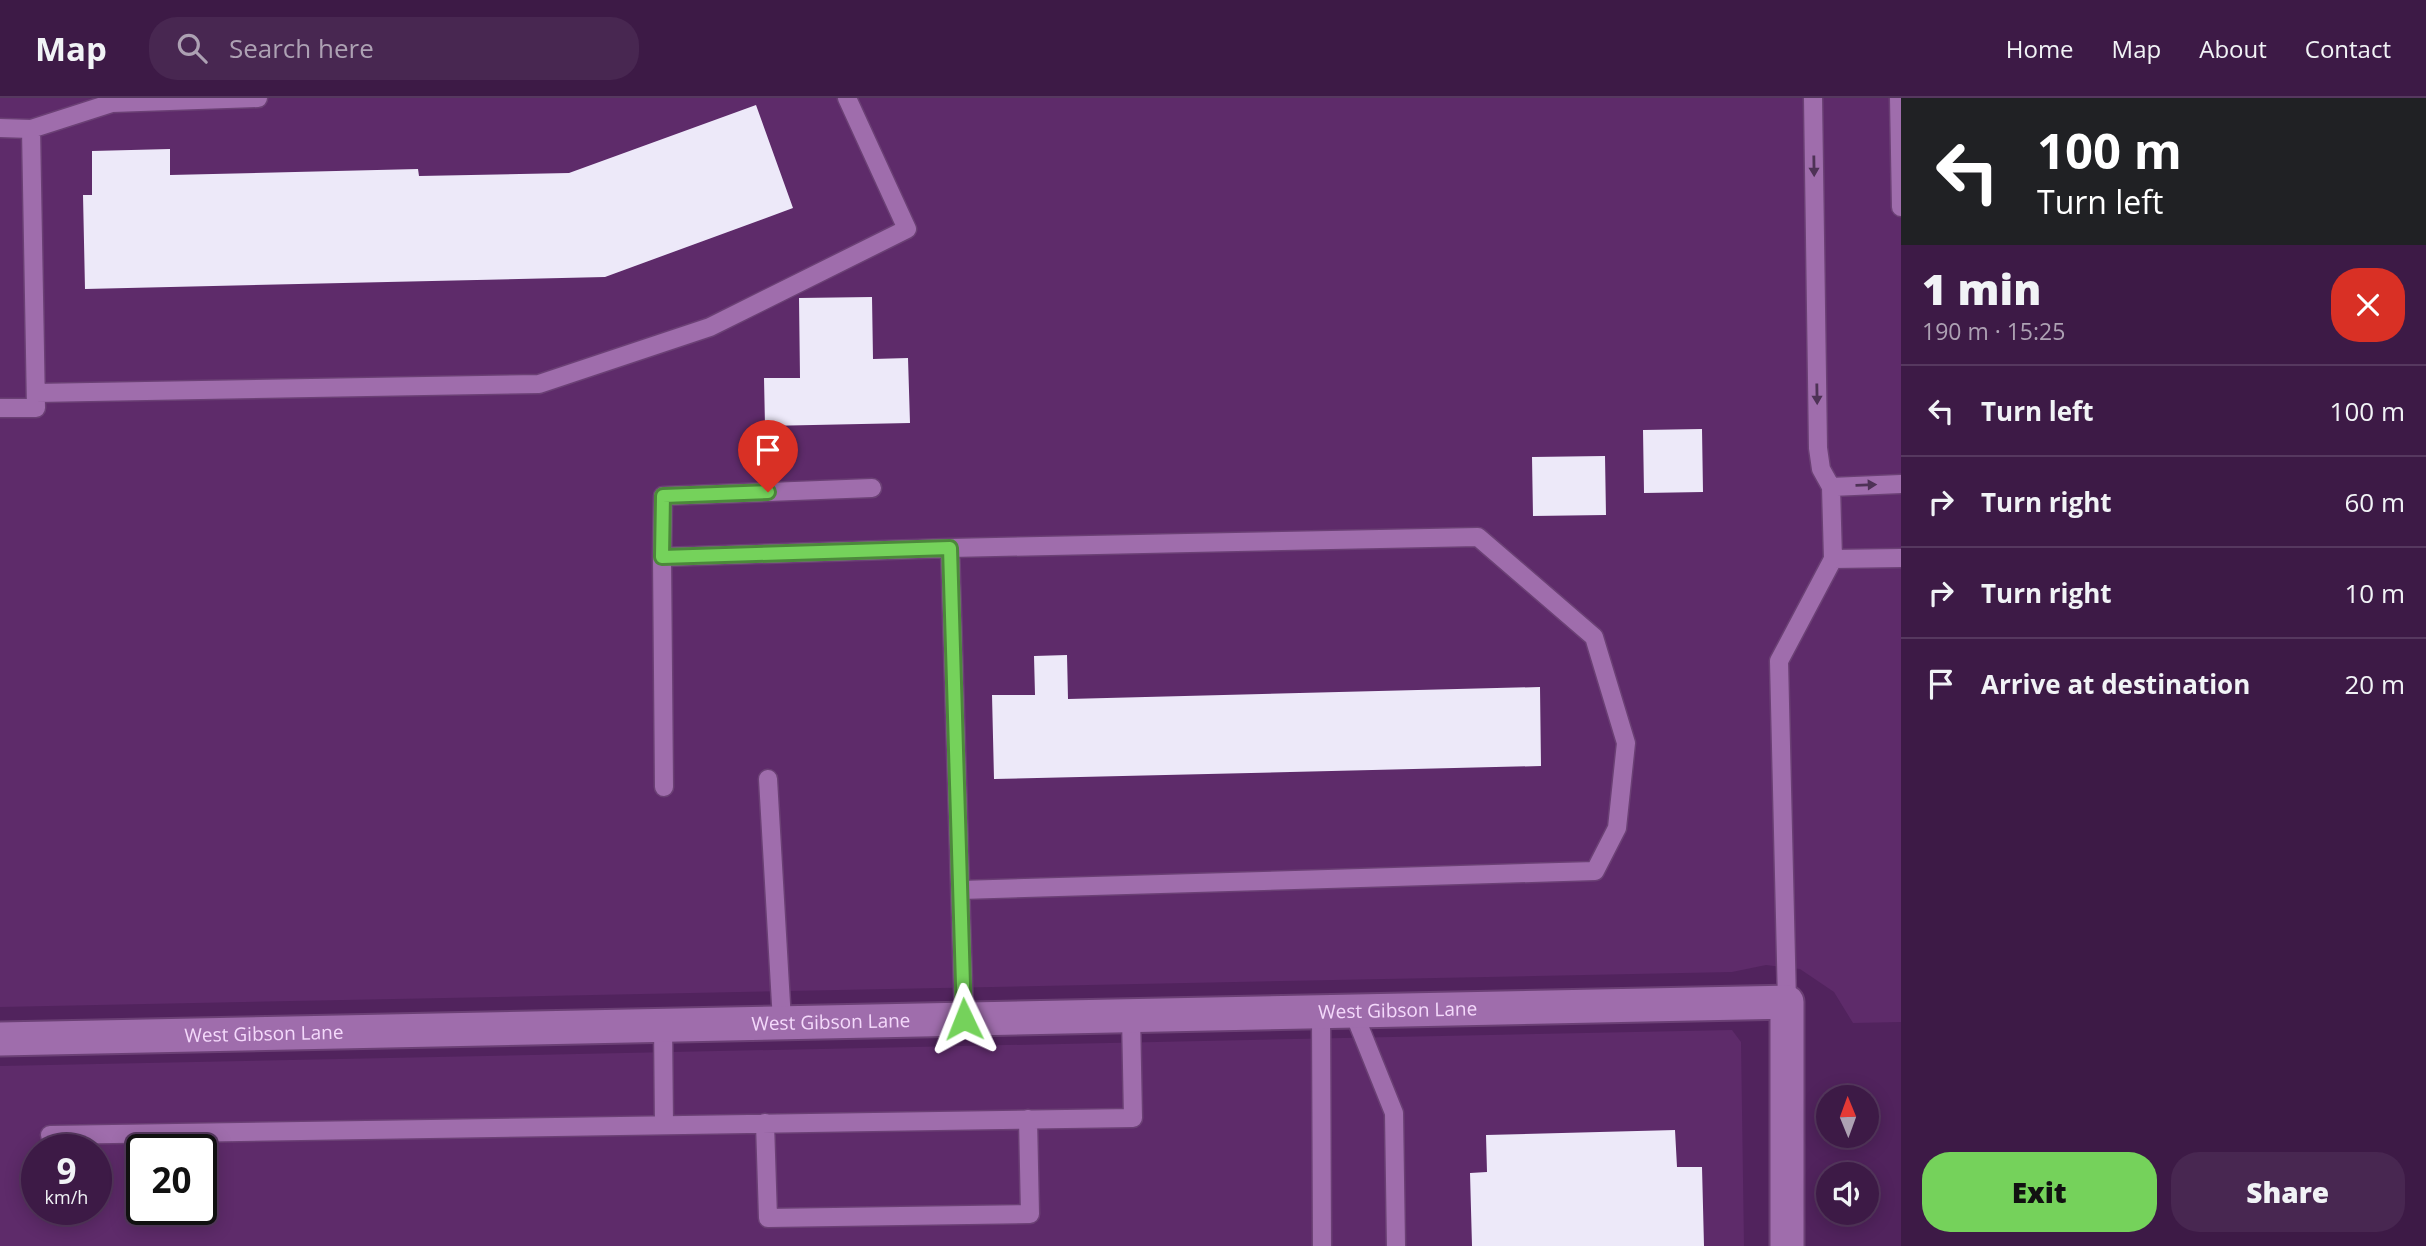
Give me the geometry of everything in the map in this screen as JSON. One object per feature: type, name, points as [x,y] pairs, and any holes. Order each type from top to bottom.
[{"type":"street","name":"West Gibson Lane","points":[[0,1039],[1787,1002]]},
{"type":"street","points":[[1787,1002],[1787,1246]]},
{"type":"lane","points":[[0,128],[32,128],[112,103],[258,98]]},
{"type":"lane","points":[[36,393],[539,384],[710,327],[907,229],[847,98]]},
{"type":"lane","points":[[1787,1002],[1779,661],[1833,559],[1830,486],[1819,462],[1813,98]]},
{"type":"lane","points":[[1899,98],[1901,207]]},
{"type":"lane","points":[[0,408],[36,408],[32,128]]},
{"type":"lane","points":[[1830,486],[1901,484]]},
{"type":"lane","points":[[664,788],[663,496],[872,488]]},
{"type":"lane","points":[[662,557],[1478,537],[1594,637],[1626,743],[1617,828],[1595,871],[961,890]]},
{"type":"lane","points":[[950,548],[964,1019]]},
{"type":"lane","points":[[1833,559],[1901,558]]},
{"type":"lane","points":[[768,779],[782,1021]]},
{"type":"lane","points":[[1322,1246],[1337,1011]]},
{"type":"lane","points":[[1337,1011],[1394,1113],[1396,1246]]},
{"type":"lane","points":[[111,1134],[1133,1118],[1131,1015]]},
{"type":"lane","points":[[663,1025],[664,1125]]},
{"type":"lane","points":[[765,1123],[768,1218],[782,1218],[1030,1214],[1028,1119]]},
{"type":"shaded area","points":[[0,98],[1901,98],[1901,1022],[1853,1023],[1834,992],[1800,969],[1766,965],[1732,972],[0,1007]]},
{"type":"shaded area","points":[[1732,1030],[1741,1042],[1744,1246],[0,1246],[0,1066]]},
{"type":"building","points":[[756,105],[793,208],[605,277],[85,289],[83,195],[92,195],[92,151],[170,149],[170,175],[418,169],[419,176],[569,173]]},
{"type":"building","points":[[872,297],[873,359],[908,358],[910,423],[765,426],[764,378],[800,378],[799,298]]},
{"type":"building","points":[[1702,429],[1703,492],[1644,493],[1643,430]]},
{"type":"building","points":[[1605,456],[1606,515],[1533,516],[1532,457]]},
{"type":"building","points":[[1067,655],[1068,699],[1540,687],[1541,766],[994,779],[992,695],[1035,695],[1034,656]]},
{"type":"building","points":[[1675,1130],[1677,1167],[1702,1167],[1704,1246],[1472,1246],[1470,1173],[1487,1172],[1486,1135]]},
{"type":"route","points":[[768,492],[663,496],[662,557],[950,548],[964,1019]]}]
